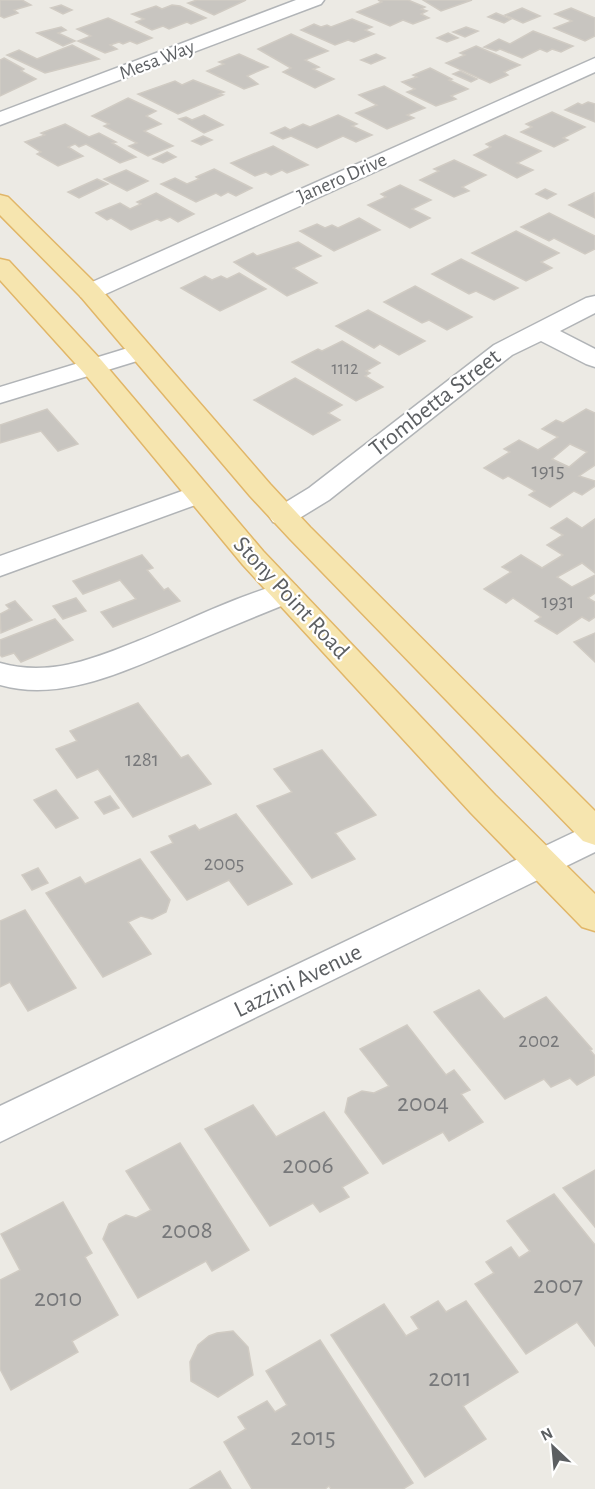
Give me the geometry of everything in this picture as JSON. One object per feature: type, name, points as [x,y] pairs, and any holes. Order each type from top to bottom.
[{"type":"main road","points":[[0,202],[90,292],[283,516],[595,835]]},
{"type":"main road","name":"Stony Point Road","points":[[0,266],[93,367],[285,593],[595,917]]},
{"type":"street","name":"Mesa Way","points":[[0,119],[314,0]]},
{"type":"street","name":"Janero Drive","points":[[90,292],[595,64]]},
{"type":"street","name":"Trombetta Street","points":[[283,516],[319,494],[503,350],[595,303]]},
{"type":"street","points":[[541,331],[595,359]]},
{"type":"street","points":[[0,395],[141,352]]},
{"type":"street","points":[[0,567],[199,494]]},
{"type":"street","points":[[0,674],[23,679],[46,679],[101,668],[285,593]]},
{"type":"street","name":"Lazzini Avenue","points":[[0,1125],[595,835]]},
{"type":"building","points":[[0,0],[22,0],[31,5],[14,10],[18,13],[4,18],[0,16]]},
{"type":"building","points":[[197,0],[246,0],[214,15],[188,3]]},
{"type":"building","points":[[378,0],[408,0],[425,7],[421,9],[427,11],[421,14],[429,18],[413,24],[403,20],[390,26],[357,12],[382,2]]},
{"type":"building","points":[[423,0],[472,0],[441,11]]},
{"type":"building","points":[[61,5],[72,10],[63,14],[51,8]]},
{"type":"building","points":[[172,5],[180,6],[206,18],[169,29],[163,26],[152,30],[136,22],[144,19],[132,14],[156,6],[162,9]]},
{"type":"building","points":[[522,8],[540,16],[523,23],[505,15]]},
{"type":"building","points":[[571,8],[595,18],[595,36],[585,41],[554,28],[572,21],[555,14]]},
{"type":"building","points":[[496,13],[511,19],[504,23],[488,17]]},
{"type":"building","points":[[108,18],[152,38],[137,44],[130,41],[123,44],[119,42],[110,45],[117,49],[105,53],[78,41],[91,36],[77,29]]},
{"type":"building","points":[[352,19],[372,27],[365,30],[374,34],[354,42],[348,40],[335,45],[301,30],[314,24],[331,27]]},
{"type":"building","points":[[61,27],[66,30],[58,33],[75,41],[63,46],[37,33]]},
{"type":"building","points":[[466,27],[478,31],[465,37],[453,32]]},
{"type":"building","points":[[533,31],[573,46],[561,52],[552,49],[547,52],[540,49],[522,58],[500,49],[496,51],[484,47],[499,39],[510,44]]},
{"type":"building","points":[[448,33],[458,38],[447,42],[437,38]]},
{"type":"building","points":[[291,34],[328,51],[305,60],[319,67],[313,69],[334,79],[315,88],[283,72],[291,68],[258,49]]},
{"type":"building","points":[[72,45],[99,59],[45,73],[7,55],[19,50],[37,59]]},
{"type":"building","points":[[476,46],[520,65],[504,72],[508,75],[490,83],[446,63],[465,55],[460,53]]},
{"type":"building","points":[[239,54],[268,67],[247,76],[258,84],[244,89],[207,71],[224,64],[219,62]]},
{"type":"building","points":[[376,54],[385,58],[371,64],[361,60]]},
{"type":"building","points":[[4,58],[36,79],[0,96],[0,60]]},
{"type":"building","points":[[430,68],[468,89],[451,96],[456,99],[436,106],[407,92],[415,89],[402,82],[417,77],[413,75]]},
{"type":"building","points":[[460,71],[477,79],[471,82],[453,74]]},
{"type":"building","points":[[193,80],[224,92],[219,94],[223,95],[178,114],[138,94],[175,81],[182,85]]},
{"type":"building","points":[[384,86],[425,108],[407,115],[414,118],[387,129],[356,113],[377,105],[359,95]]},
{"type":"building","points":[[128,98],[156,111],[146,116],[161,124],[144,131],[173,146],[148,156],[129,146],[137,143],[104,126],[109,124],[92,116]]},
{"type":"building","points":[[588,102],[595,104],[595,122],[565,110],[578,103],[582,105]]},
{"type":"building","points":[[552,112],[585,127],[563,138],[568,140],[554,147],[521,132],[532,127],[526,124]]},
{"type":"building","points":[[204,115],[223,125],[204,133],[179,119],[186,117],[192,120]]},
{"type":"building","points":[[338,115],[357,124],[352,126],[372,135],[356,142],[343,136],[317,148],[291,136],[283,139],[271,133],[285,127],[290,130],[303,124],[310,127]]},
{"type":"building","points":[[65,124],[89,137],[99,133],[136,157],[120,163],[86,144],[79,147],[75,144],[68,147],[83,156],[58,166],[37,154],[41,152],[25,142],[45,135],[41,133]]},
{"type":"building","points":[[505,135],[541,151],[517,163],[533,170],[517,178],[474,155],[491,147],[486,144]]},
{"type":"building","points":[[203,136],[212,140],[201,145],[192,141]]},
{"type":"building","points":[[273,146],[308,165],[287,173],[282,170],[271,175],[266,172],[255,176],[231,163]]},
{"type":"building","points":[[167,152],[176,157],[163,163],[153,159]]},
{"type":"building","points":[[454,160],[486,175],[462,187],[469,191],[454,197],[420,180],[439,171],[434,169]]},
{"type":"building","points":[[214,169],[252,188],[236,196],[228,192],[221,196],[216,193],[196,202],[161,184],[175,178],[187,184]]},
{"type":"building","points":[[126,170],[148,181],[127,191],[104,179]]},
{"type":"building","points":[[97,179],[108,184],[79,198],[68,192]]},
{"type":"building","points":[[400,185],[431,200],[412,209],[430,218],[410,228],[368,205],[386,197],[381,194]]},
{"type":"building","points":[[545,189],[556,194],[547,199],[536,194]]},
{"type":"building","points":[[156,193],[194,214],[178,222],[170,217],[161,221],[157,219],[131,230],[111,218],[107,220],[96,213],[120,203],[130,209],[141,204],[137,202]]},
{"type":"building","points":[[594,193],[595,218],[569,205]]},
{"type":"building","points":[[549,213],[595,236],[595,249],[585,254],[554,238],[549,241],[521,227]]},
{"type":"building","points":[[359,218],[380,230],[334,251],[300,231],[317,224],[325,228],[332,225],[338,228]]},
{"type":"building","points":[[516,231],[559,253],[541,262],[552,268],[526,281],[472,253]]},
{"type":"building","points":[[298,242],[321,256],[293,268],[317,283],[287,296],[234,262],[253,253],[257,256]]},
{"type":"building","points":[[461,259],[518,288],[494,300],[476,291],[469,294],[432,274]]},
{"type":"building","points":[[239,273],[266,289],[220,311],[181,288],[205,276],[212,280],[221,276],[227,279]]},
{"type":"building","points":[[415,286],[472,317],[447,330],[429,320],[422,323],[384,302]]},
{"type":"building","points":[[368,310],[425,341],[399,355],[380,344],[374,348],[336,326]]},
{"type":"building","points":[[342,341],[380,363],[366,371],[370,373],[365,376],[383,387],[356,401],[292,362],[318,349],[322,351]]},
{"type":"building","points":[[295,378],[342,405],[328,413],[340,420],[313,435],[254,400]]},
{"type":"building","points":[[47,409],[78,444],[58,451],[41,431],[0,443],[0,425]]},
{"type":"building","points":[[586,409],[595,413],[595,465],[579,476],[595,481],[595,486],[582,495],[574,491],[550,507],[529,495],[535,491],[508,476],[503,479],[484,468],[510,452],[504,449],[519,440],[538,450],[558,437],[542,429],[556,420],[563,423]],"holes":[[[570,444],[587,452],[569,467],[552,459]]]},
{"type":"building","points":[[567,518],[582,528],[595,519],[595,573],[582,563],[557,577],[572,587],[595,575],[595,593],[588,598],[595,602],[595,617],[589,621],[582,617],[557,634],[535,621],[541,617],[513,598],[506,603],[484,589],[511,572],[502,567],[521,555],[542,568],[563,555],[547,545],[563,535],[551,528]]},
{"type":"building","points":[[142,555],[153,568],[147,570],[164,590],[168,588],[180,601],[113,627],[101,612],[136,599],[120,580],[83,594],[73,581]]},
{"type":"building","points":[[76,598],[86,611],[63,619],[53,606]]},
{"type":"building","points":[[15,601],[32,620],[1,633],[0,614],[10,609],[6,605]]},
{"type":"building","points":[[55,619],[73,640],[21,662],[14,653],[2,657],[0,655],[0,640]]},
{"type":"building","points":[[595,633],[595,662],[574,642]]},
{"type":"building","points":[[138,703],[181,758],[188,755],[211,784],[133,817],[98,769],[77,778],[56,749],[77,741],[70,731]]},
{"type":"building","points":[[322,750],[376,815],[335,833],[355,859],[312,878],[257,806],[292,792],[274,769]]},
{"type":"building","points":[[56,790],[78,818],[56,828],[34,800]]},
{"type":"building","points":[[110,796],[119,808],[104,814],[95,802]]},
{"type":"building","points":[[236,814],[292,884],[248,905],[229,880],[187,900],[151,852],[173,843],[169,836],[195,825],[199,830]]},
{"type":"building","points":[[140,859],[170,900],[166,912],[152,919],[141,916],[128,922],[151,954],[103,977],[46,893],[80,877],[85,884]]},
{"type":"building","points":[[38,868],[48,883],[32,890],[22,875]]},
{"type":"building","points":[[25,910],[76,988],[28,1011],[10,982],[0,987],[0,921]]},
{"type":"building","points":[[479,990],[504,1019],[546,997],[592,1049],[590,1050],[595,1056],[595,1075],[577,1085],[570,1078],[551,1087],[544,1079],[505,1099],[434,1012]]},
{"type":"building","points":[[407,1025],[446,1075],[454,1070],[470,1090],[461,1094],[483,1122],[449,1141],[443,1132],[383,1164],[345,1112],[348,1098],[362,1091],[374,1093],[389,1086],[360,1049]]},
{"type":"building","points":[[253,1105],[276,1137],[324,1112],[368,1173],[342,1187],[349,1197],[320,1212],[313,1203],[270,1226],[205,1129]]},
{"type":"building","points":[[180,1143],[249,1250],[212,1271],[206,1261],[138,1298],[103,1239],[109,1224],[126,1215],[136,1218],[151,1210],[126,1171]]},
{"type":"building","points":[[595,1170],[595,1227],[563,1188]]},
{"type":"building","points":[[554,1194],[595,1245],[595,1346],[577,1322],[526,1354],[475,1284],[494,1273],[486,1262],[511,1247],[519,1258],[530,1251],[507,1221]]},
{"type":"building","points":[[63,1202],[92,1253],[85,1257],[118,1315],[72,1341],[78,1352],[11,1390],[0,1369],[0,1280],[20,1270],[1,1234]]},
{"type":"building","points":[[438,1301],[446,1312],[466,1301],[518,1372],[463,1406],[486,1439],[425,1477],[331,1335],[384,1304],[406,1336],[419,1329],[411,1317]]},
{"type":"building","points":[[233,1331],[248,1347],[253,1375],[218,1397],[191,1381],[190,1362],[198,1345],[209,1336]]},
{"type":"building","points":[[320,1340],[413,1483],[403,1489],[331,1489],[329,1486],[325,1489],[252,1489],[224,1442],[246,1429],[238,1417],[267,1401],[275,1412],[287,1405],[266,1371]]},
{"type":"building","points":[[220,1471],[231,1489],[190,1489]]}]
